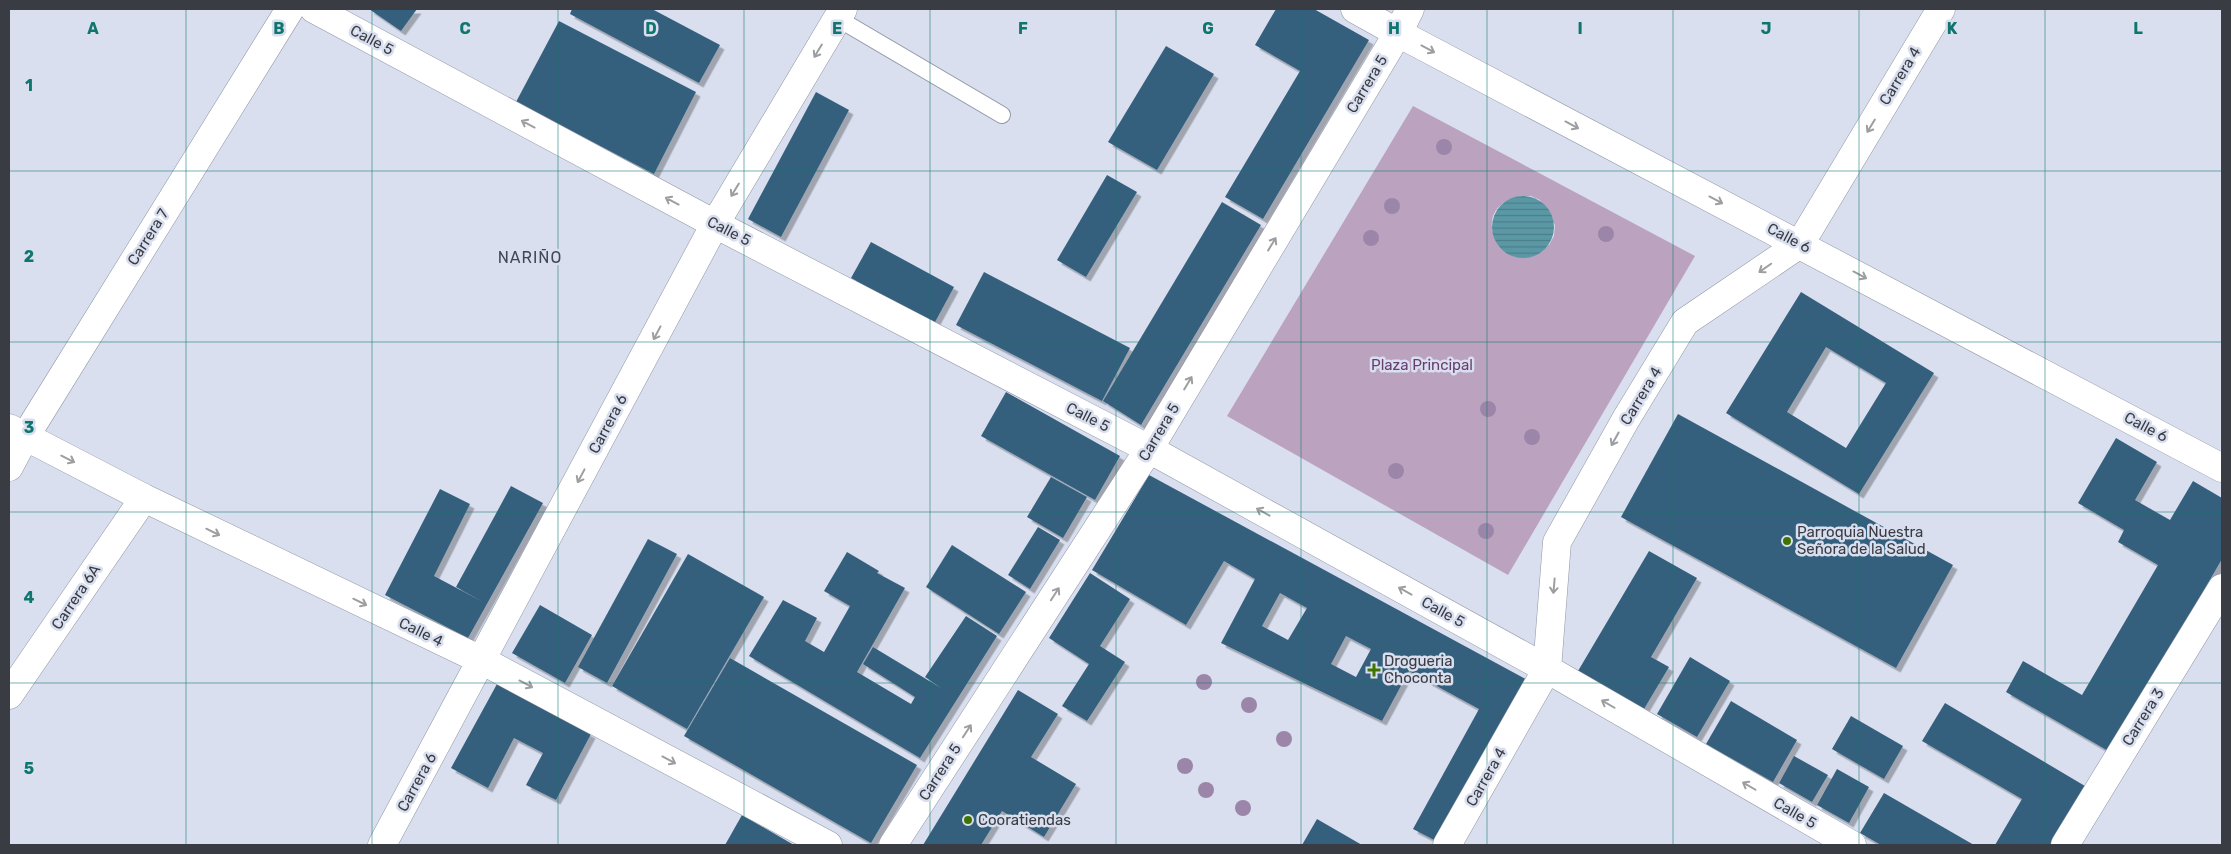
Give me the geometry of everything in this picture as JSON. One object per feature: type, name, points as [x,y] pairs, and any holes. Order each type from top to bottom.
[{"type":"street","name":"Carrera 7","points":[[9,467],[17,433],[290,9]]},
{"type":"street","name":"Calle 5","points":[[314,9],[715,224],[1149,449],[1547,669],[1852,845]]},
{"type":"street","name":"Calle 6","points":[[1354,9],[2222,468]]},
{"type":"street","name":"Carrera 5","points":[[893,845],[1149,449],[1398,33],[1410,9]]},
{"type":"street","name":"Carrera 4","points":[[1447,845],[1547,669],[1558,542],[1626,419],[1686,322],[1800,244],[1941,9]]},
{"type":"street","name":"Carrera 6","points":[[382,845],[715,224],[840,13]]},
{"type":"street","name":"Calle 4","points":[[17,433],[144,498],[482,661],[828,845]]},
{"type":"street","name":"Carrera 6A","points":[[9,696],[144,498]]},
{"type":"street","name":"Carrera 3","points":[[2065,845],[2222,588]]},
{"type":"lane","points":[[840,13],[1002,115]]},
{"type":"green space","name":"Plaza Principal","points":[[1413,106],[1695,256],[1508,575],[1227,416]],"holes":[[[1520,196],[1531,196],[1540,200],[1555,225],[1554,236],[1549,245],[1502,250],[1493,233],[1492,220],[1494,214],[1506,201]]]},
{"type":"water","points":[[1517,196],[1529,196],[1545,205],[1552,215],[1554,227],[1552,239],[1545,249],[1529,258],[1517,258],[1506,253],[1497,244],[1492,233],[1492,221],[1497,210],[1506,201]]},
{"type":"building","points":[[369,9],[417,9],[401,31]]},
{"type":"building","points":[[572,9],[652,9],[720,45],[699,83],[570,14]]},
{"type":"building","points":[[1276,9],[1314,9],[1369,40],[1263,219],[1225,197],[1300,71],[1255,45]]},
{"type":"building","points":[[559,21],[696,92],[654,174],[516,102]]},
{"type":"building","points":[[1166,46],[1214,74],[1157,170],[1108,142]]},
{"type":"building","points":[[816,92],[849,110],[781,237],[748,219]]},
{"type":"building","points":[[1107,175],[1137,192],[1086,277],[1057,260]]},
{"type":"building","points":[[1222,202],[1261,225],[1141,425],[1103,401]]},
{"type":"building","points":[[871,242],[954,287],[934,324],[851,278]]},
{"type":"building","points":[[984,272],[1130,348],[1102,401],[956,325]]},
{"type":"building","points":[[1801,292],[1934,373],[1859,494],[1726,413]],"holes":[[[1826,347],[1886,383],[1846,448],[1787,412]]]},
{"type":"building","points":[[1006,392],[1120,456],[1095,500],[981,436]]},
{"type":"building","name":"Parroquia Nuestra Señora de la Salud","points":[[1678,414],[1953,565],[1896,668],[1621,517]]},
{"type":"building","points":[[2116,438],[2157,462],[2135,500],[2170,520],[2193,481],[2222,498],[2222,559],[2110,752],[2006,692],[2023,661],[2082,695],[2158,565],[2118,542],[2124,530],[2078,503]]},
{"type":"building","points":[[1149,475],[1531,682],[1440,843],[1413,829],[1479,709],[1409,671],[1382,721],[1221,643],[1255,579],[1224,561],[1186,625],[1092,570]],"holes":[[[1280,593],[1307,608],[1288,640],[1262,626]],[[1346,636],[1371,649],[1356,677],[1331,664]]]},
{"type":"building","points":[[1051,477],[1087,497],[1063,538],[1027,517]]},
{"type":"building","points":[[511,486],[543,503],[468,638],[385,595],[440,489],[470,504],[434,576],[483,602],[456,587]]},
{"type":"building","points":[[1038,527],[1060,540],[1030,589],[1008,575]]},
{"type":"building","points":[[648,539],[677,554],[607,683],[578,667]]},
{"type":"building","points":[[952,545],[1026,592],[999,634],[926,587]]},
{"type":"building","points":[[1649,551],[1697,578],[1651,657],[1669,667],[1644,709],[1578,671]]},
{"type":"building","points":[[847,552],[879,571],[877,573],[905,588],[857,672],[911,704],[915,697],[863,664],[873,647],[941,688],[925,677],[966,616],[997,636],[920,758],[749,656],[783,600],[817,618],[805,641],[824,652],[850,606],[824,591]]},
{"type":"building","points":[[688,554],[764,597],[687,729],[612,686]]},
{"type":"building","points":[[1090,573],[1130,599],[1100,646],[1125,662],[1087,721],[1062,706],[1089,664],[1049,638]]},
{"type":"building","points":[[540,605],[592,635],[565,683],[512,653]]},
{"type":"building","points":[[1690,657],[1730,681],[1697,737],[1657,714]]},
{"type":"building","points":[[730,658],[917,765],[871,843],[684,736]]},
{"type":"building","points":[[497,684],[591,734],[556,800],[526,785],[543,753],[514,738],[488,788],[451,768]]},
{"type":"building","points":[[1018,690],[1058,714],[1031,757],[1076,784],[1044,837],[1002,811],[981,845],[923,845]]},
{"type":"building","points":[[1731,701],[1797,740],[1773,782],[1706,744]]},
{"type":"building","points":[[1945,703],[2085,786],[2050,845],[1995,845],[2022,799],[1922,741]]},
{"type":"building","points":[[1851,716],[1903,746],[1884,779],[1832,749]]},
{"type":"building","points":[[1794,756],[1828,775],[1812,802],[1779,783]]},
{"type":"building","points":[[1837,769],[1869,787],[1849,823],[1817,805]]},
{"type":"building","points":[[1884,793],[1974,845],[1881,845],[1860,833]]},
{"type":"building","points":[[742,815],[794,845],[725,845]]},
{"type":"building","points":[[1317,819],[1362,845],[1302,845]]},
{"type":"place","name":"Parroquia Nuestra Señora de la Salud","points":[[1787,541]]},
{"type":"place","name":"Drogueria Choconta","points":[[1374,670]]},
{"type":"place","name":"Cooratiendas","points":[[968,820]]},
{"type":"district","name":"NARIÑO","points":[[530,257]]}]
